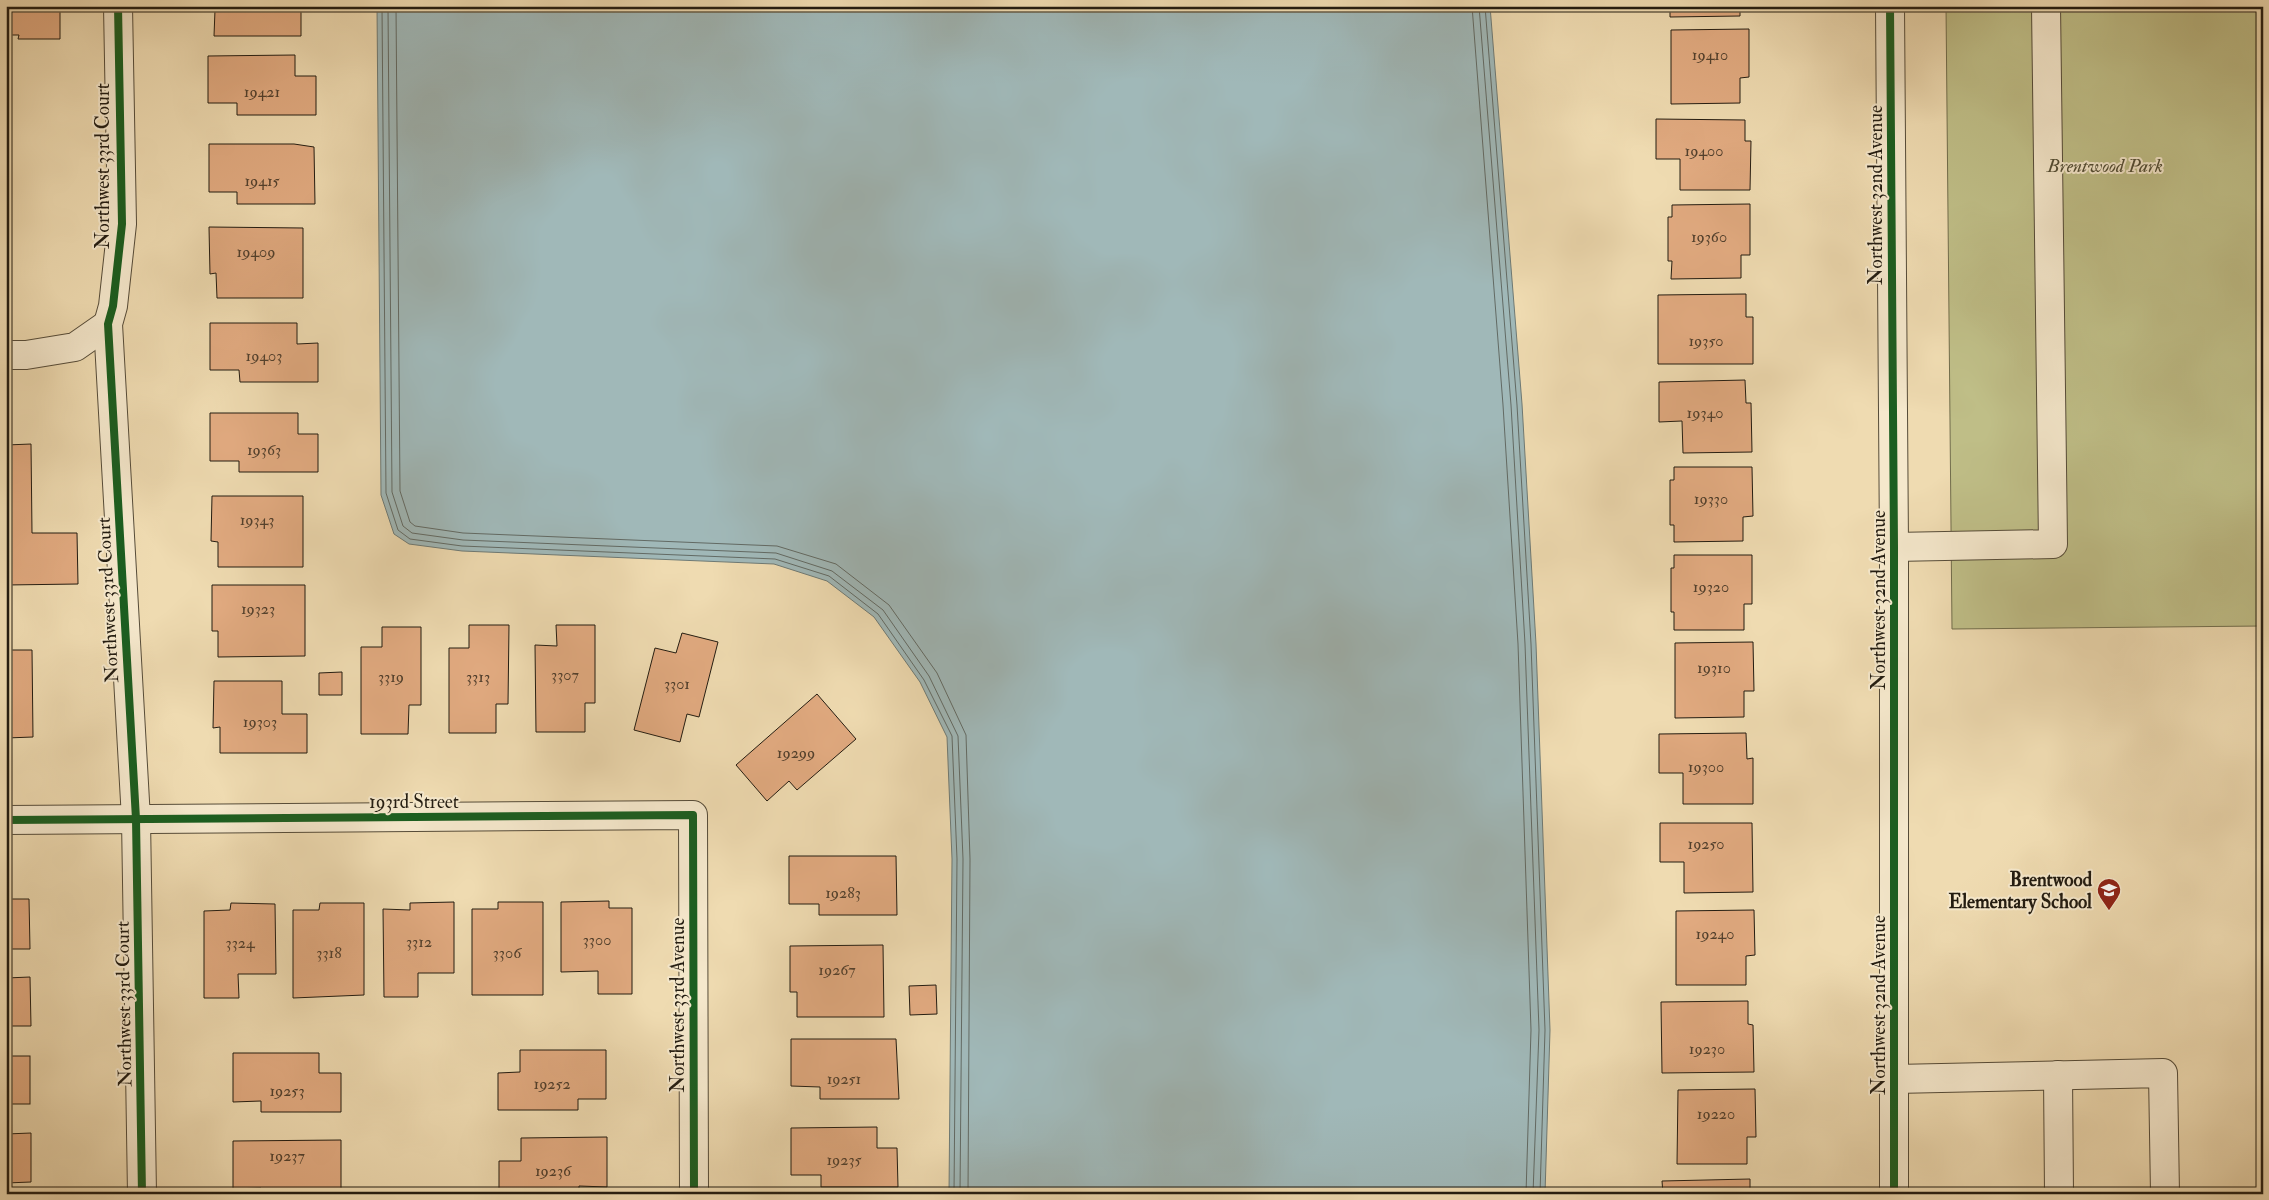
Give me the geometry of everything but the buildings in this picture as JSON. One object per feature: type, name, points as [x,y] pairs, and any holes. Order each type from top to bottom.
[{"type":"street","name":"Northwest 33rd Court","points":[[118,6],[122,224],[108,324],[136,819],[142,1194]]},
{"type":"street","name":"Northwest 32nd Avenue","points":[[1890,6],[1894,547],[1894,1194]]},
{"type":"street","points":[[1894,547],[2053,544],[2046,6]]},
{"type":"street","points":[[6,355],[26,355],[75,347],[108,324]]},
{"type":"street","name":"193rd Street","points":[[6,820],[693,816]]},
{"type":"street","name":"Northwest 33rd Avenue","points":[[693,816],[694,1194]]},
{"type":"street","points":[[1894,1079],[2164,1073],[2165,1194]]},
{"type":"street","points":[[2058,1075],[2059,1194]]},
{"type":"green space","name":"Brentwood Park","points":[[1946,6],[2263,6],[2263,626],[1952,629]]},
{"type":"water","points":[[377,6],[1490,6],[1522,404],[1536,644],[1550,1030],[1545,1194],[949,1194],[952,859],[947,737],[920,682],[874,617],[827,581],[774,564],[462,551],[409,544],[394,534],[381,495]]},
{"type":"cycle path","points":[[118,6],[122,224],[113,306],[108,324],[136,819],[142,1194]]},
{"type":"cycle path","points":[[1890,6],[1894,547],[1894,1194]]},
{"type":"cycle path","points":[[6,820],[693,815],[694,1194]]},
{"type":"place","name":"Brentwood Elementary School","points":[[2109,911]]}]
